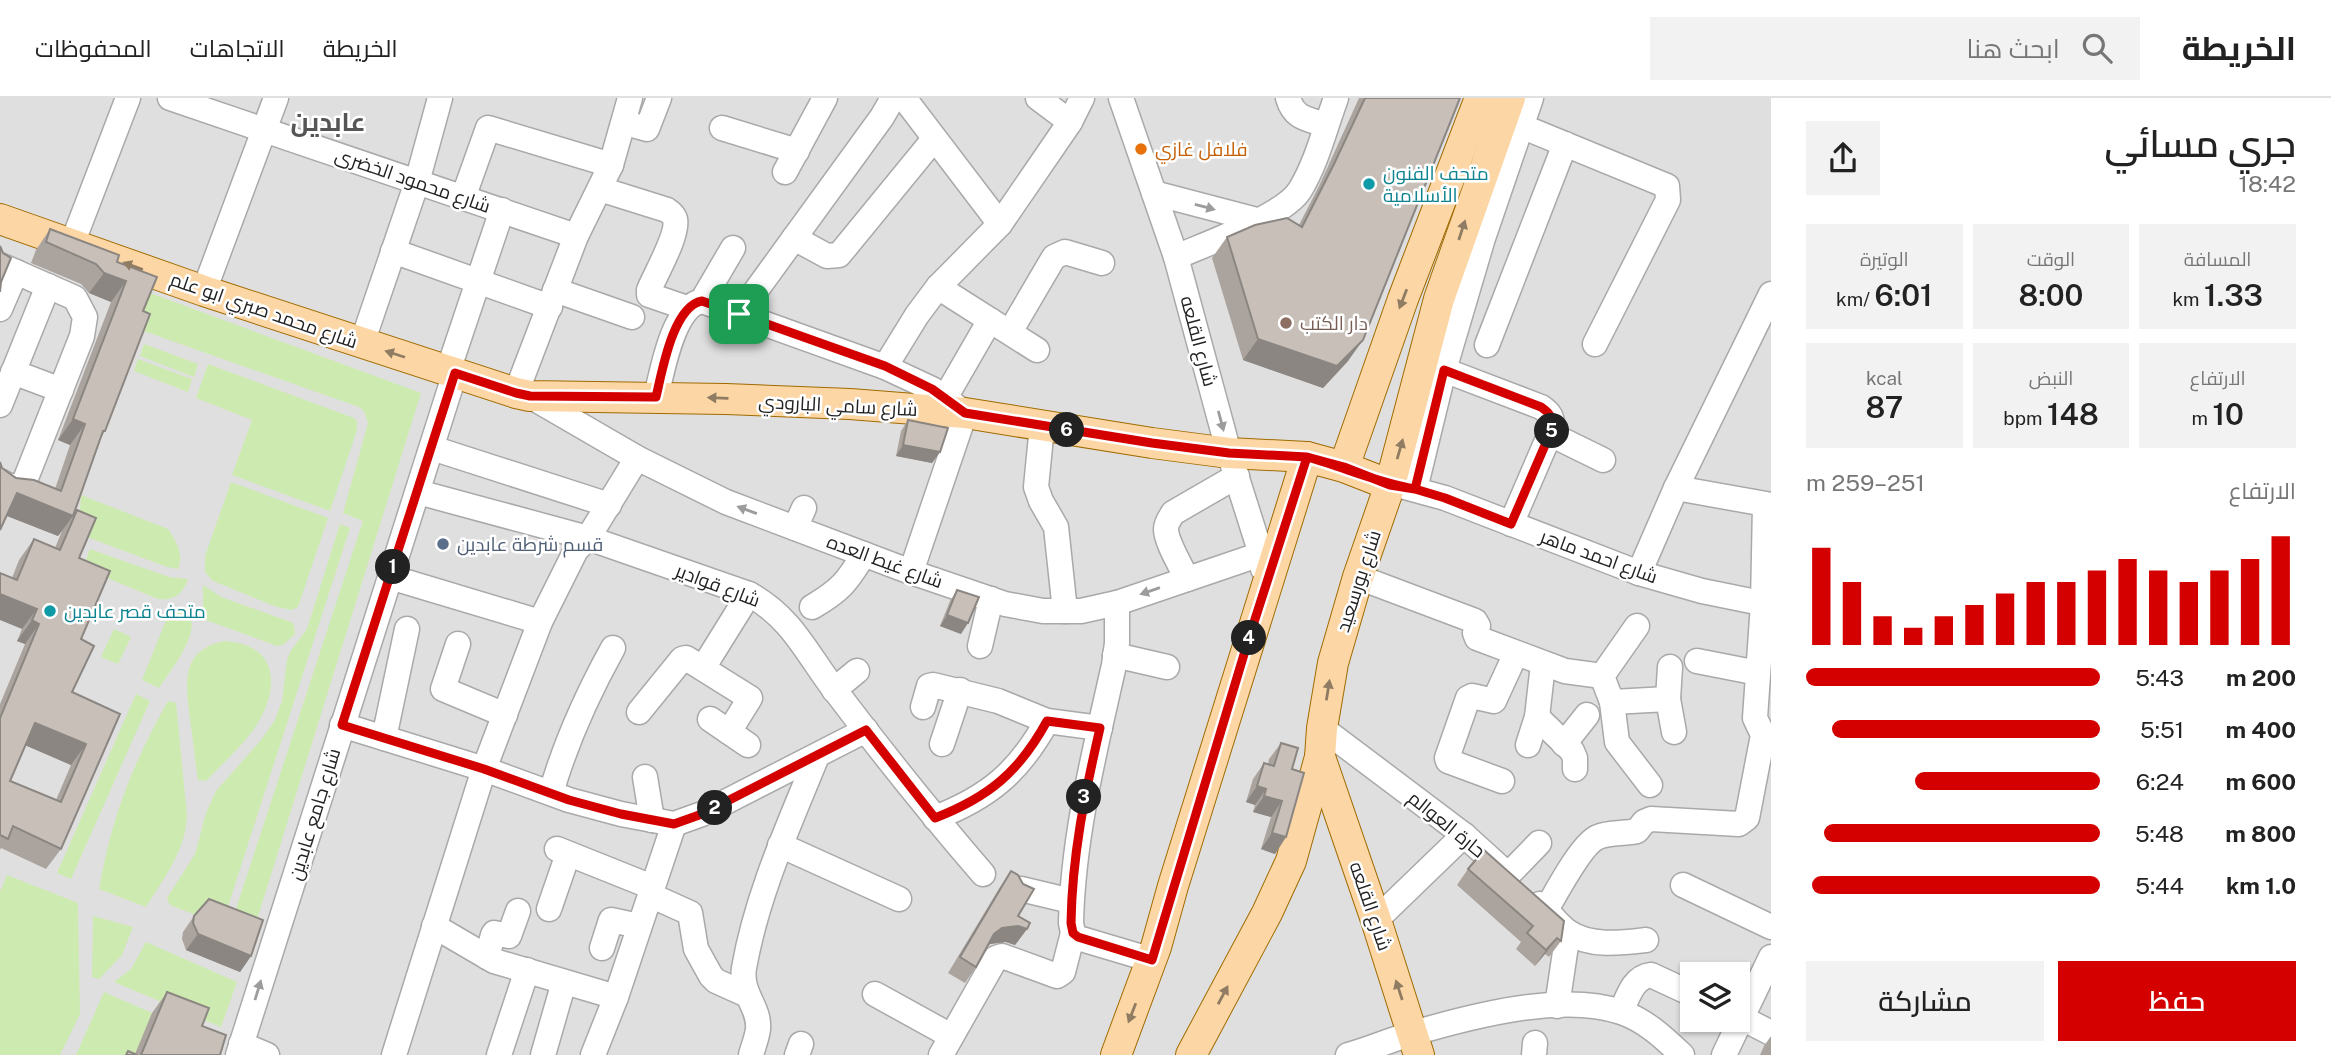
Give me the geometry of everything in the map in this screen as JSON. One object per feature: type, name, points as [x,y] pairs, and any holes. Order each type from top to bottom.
[{"type":"main road","points":[[1344,467],[1398,311],[1480,98]]},
{"type":"main road","name":"شارع بورسعيد","points":[[1191,1055],[1267,914],[1291,862],[1320,757],[1322,727],[1333,663],[1358,577],[1408,482],[1439,299],[1510,98]]},
{"type":"main road","name":"شارع محمد صبري ابو علم","points":[[0,219],[204,291],[523,394]]},
{"type":"main road","name":"شارع سامي البارودي","points":[[523,394],[955,405],[1042,426],[1152,443],[1233,464],[1307,457],[1408,482]]},
{"type":"main road","points":[[1116,1055],[1152,960],[1307,457]]},
{"type":"main road","name":"شارع القلعه","points":[[1320,757],[1416,1044]]},
{"type":"street","points":[[72,244],[128,98]]},
{"type":"street","name":"شارع محمود الخضرى","points":[[170,98],[576,236]]},
{"type":"street","points":[[204,291],[276,98]]},
{"type":"street","points":[[362,343],[417,182],[440,98]]},
{"type":"street","points":[[523,394],[552,299],[576,236],[611,165],[631,98]]},
{"type":"street","points":[[625,123],[647,129],[659,98]]},
{"type":"street","points":[[785,172],[825,98]]},
{"type":"street","points":[[739,314],[893,98]]},
{"type":"street","points":[[904,98],[1000,224]]},
{"type":"street","points":[[1038,98],[1070,121]]},
{"type":"street","points":[[885,366],[917,314],[938,287],[1000,224],[1070,121],[1082,98]]},
{"type":"street","name":"شارع القلعه","points":[[1121,98],[1176,257],[1233,464],[1261,554],[1265,588]]},
{"type":"street","points":[[1289,98],[1296,114],[1326,125]]},
{"type":"street","points":[[1176,257],[1257,220],[1289,202],[1299,191],[1336,98]]},
{"type":"street","points":[[1408,482],[1483,238],[1531,98]]},
{"type":"street","points":[[1521,126],[1664,183],[1669,192],[1668,200],[1595,344]]},
{"type":"street","points":[[740,127],[797,150]]},
{"type":"street","points":[[463,198],[488,128],[611,165]]},
{"type":"street","points":[[794,238],[827,256],[839,255],[934,139]]},
{"type":"street","points":[[1487,345],[1565,144]]},
{"type":"street","points":[[600,189],[667,210],[676,220],[672,238],[649,295],[739,314],[885,366],[932,389],[955,405]]},
{"type":"street","points":[[1154,193],[1257,220]]},
{"type":"street","name":"شارع جامع عابدين","points":[[240,1049],[432,448],[452,372],[502,210]]},
{"type":"street","points":[[656,397],[675,331],[733,248]]},
{"type":"street","points":[[393,251],[479,281],[632,317]]},
{"type":"street","points":[[911,572],[955,405],[1000,326],[1054,257],[1065,252],[1102,263]]},
{"type":"street","points":[[0,309],[25,276]]},
{"type":"street","points":[[0,405],[25,276]]},
{"type":"street","points":[[0,481],[16,486],[21,486],[24,482],[82,336],[85,317],[75,298],[25,276]]},
{"type":"street","points":[[938,287],[1038,350]]},
{"type":"street","points":[[1639,573],[1676,488],[1771,294]]},
{"type":"street","points":[[7,368],[61,390]]},
{"type":"street","points":[[1444,370],[1549,412],[1553,420],[1550,434],[1514,517],[1594,540]]},
{"type":"street","name":"شارع غيط العده","points":[[523,394],[637,458],[726,502],[799,518],[875,551],[911,572],[1005,604],[1043,611],[1081,611],[1117,603],[1261,554]]},
{"type":"street","points":[[1042,426],[1036,486],[1056,527],[1065,611]]},
{"type":"street","points":[[1550,434],[1603,460]]},
{"type":"street","points":[[432,448],[608,505]]},
{"type":"street","points":[[394,1055],[484,769],[540,622],[576,550],[588,538],[637,458]]},
{"type":"street","points":[[1187,579],[1169,539],[1167,522],[1173,513],[1233,464]]},
{"type":"street","name":"شارع احمد ماهر","points":[[1408,482],[1445,498],[1514,517],[1639,573],[1702,591],[1767,604]]},
{"type":"street","points":[[1546,910],[1584,848],[1594,838],[1637,831],[1644,822],[1651,819],[1739,824],[1744,822],[1749,812],[1767,736],[1755,718],[1767,604],[1768,505],[1676,488]]},
{"type":"street","name":"شارع قوادير","points":[[418,492],[588,538],[749,594],[765,603],[779,614],[798,636],[834,690],[935,818],[983,873]]},
{"type":"street","points":[[812,607],[841,589],[875,551]]},
{"type":"street","points":[[390,577],[540,622]]},
{"type":"street","points":[[1358,577],[1475,621],[1478,626],[1475,633],[1477,638],[1565,671],[1602,676]]},
{"type":"street","points":[[703,668],[749,594]]},
{"type":"street","points":[[980,646],[992,599]]},
{"type":"street","points":[[875,994],[946,1046],[996,958],[1002,956],[1057,976],[1063,972],[1073,933],[1071,901],[1084,797],[1115,655],[1117,603]]},
{"type":"street","points":[[1602,676],[1637,626]]},
{"type":"street","points":[[384,738],[407,629]]},
{"type":"street","points":[[457,644],[443,689],[505,715]]},
{"type":"street","points":[[551,793],[574,724],[589,690],[613,648]]},
{"type":"street","points":[[1502,781],[1448,760],[1468,698],[1472,696],[1494,701],[1516,653]]},
{"type":"street","points":[[1115,655],[1167,667]]},
{"type":"street","points":[[639,712],[684,657],[750,698],[729,732]]},
{"type":"street","points":[[1697,661],[1758,673]]},
{"type":"street","points":[[1528,744],[1537,717],[1543,664]]},
{"type":"street","points":[[1670,667],[1668,699],[1674,732]]},
{"type":"street","points":[[834,690],[858,671]]},
{"type":"street","points":[[1602,676],[1612,702],[1618,742],[1650,785]]},
{"type":"street","points":[[923,707],[930,685],[998,701],[1047,721],[1100,728]]},
{"type":"street","points":[[942,744],[960,690]]},
{"type":"street","points":[[1612,702],[1668,699]]},
{"type":"street","points":[[1564,744],[1587,715]]},
{"type":"street","points":[[1537,717],[1574,755],[1575,769]]},
{"type":"street","points":[[935,818],[964,807],[991,791],[1014,771],[1033,747],[1047,721]]},
{"type":"street","points":[[342,725],[551,793],[621,814],[663,822],[702,814],[866,730]]},
{"type":"street","name":"حارة العوالم","points":[[1322,727],[1464,835],[1569,932],[1599,943],[1646,940]]},
{"type":"street","points":[[751,1055],[758,1028],[756,1015],[746,993],[744,970],[757,913],[780,845],[817,756]]},
{"type":"street","points":[[593,1055],[616,997],[651,891],[663,822],[645,777]]},
{"type":"street","points":[[1376,920],[1464,835]]},
{"type":"street","points":[[1508,875],[1539,843]]},
{"type":"street","points":[[780,845],[899,899]]},
{"type":"street","points":[[549,909],[563,852],[651,891],[690,914],[696,949],[711,976],[716,981],[746,993]]},
{"type":"street","points":[[1683,885],[1771,927]]},
{"type":"street","points":[[1021,889],[1071,901]]},
{"type":"street","points":[[487,957],[492,935],[509,936],[518,911]]},
{"type":"street","points":[[602,948],[611,920],[639,926]]},
{"type":"street","points":[[434,926],[487,957],[616,997]]},
{"type":"street","points":[[1557,1006],[1569,932]]},
{"type":"street","points":[[1073,933],[1078,937],[1152,960]]},
{"type":"street","points":[[1750,998],[1771,957]]},
{"type":"street","points":[[499,1055],[527,970]]},
{"type":"street","points":[[1621,1012],[1641,976],[1651,975],[1680,988]]},
{"type":"street","points":[[542,1055],[564,982]]},
{"type":"street","points":[[1348,1055],[1371,1049],[1416,1044],[1513,1009],[1591,1005],[1621,1012],[1646,1024],[1682,1055]]},
{"type":"street","points":[[1750,1022],[1771,1032]]},
{"type":"street","points":[[1724,1055],[1734,1032]]},
{"type":"street","points":[[240,1049],[268,1055]]},
{"type":"shaded area","points":[[0,98],[1771,98],[1771,1055],[0,1055]]},
{"type":"green space","points":[[150,293],[421,393],[252,936],[230,927],[363,521],[343,513],[368,423],[364,411],[359,407],[138,329]]},
{"type":"green space","points":[[144,344],[198,364],[194,377],[140,356]]},
{"type":"green space","points":[[138,359],[192,379],[188,392],[134,371]]},
{"type":"green space","points":[[208,364],[357,421],[357,430],[330,511],[232,475],[252,420],[196,398]]},
{"type":"green space","points":[[231,482],[328,518],[298,607],[291,610],[274,606],[213,581],[205,572],[205,556]]},
{"type":"green space","points":[[81,495],[168,529],[180,553],[178,569],[87,537],[79,521]]},
{"type":"green space","points":[[340,524],[350,528],[222,925],[170,905],[167,898],[195,854],[206,813],[216,791],[275,720],[282,701],[287,660],[307,629]]},
{"type":"green space","points":[[90,549],[169,577],[188,579],[177,595],[169,599],[158,599],[83,568]]},
{"type":"green space","points":[[203,585],[221,597],[291,622],[295,634],[284,644],[277,646],[203,619]]},
{"type":"green space","points":[[178,610],[188,615],[192,623],[190,634],[179,659],[159,688],[142,680],[167,618]]},
{"type":"green space","points":[[114,629],[131,637],[118,664],[101,657]]},
{"type":"green space","points":[[224,641],[243,644],[257,651],[266,661],[271,688],[261,718],[251,733],[206,781],[198,780],[187,694],[189,671],[199,652]]},
{"type":"green space","points":[[136,694],[150,701],[71,879],[57,873]]},
{"type":"green space","points":[[168,701],[176,703],[186,828],[173,863],[146,907],[99,889],[110,838],[125,792]]},
{"type":"green space","points":[[7,875],[78,903],[80,1014],[60,1055],[0,1055],[0,892]]},
{"type":"green space","points":[[93,916],[133,927],[122,955],[99,979],[92,977]]},
{"type":"green space","points":[[146,942],[237,982],[221,1027],[114,982],[131,969]]},
{"type":"green space","points":[[104,992],[152,1013],[135,1055],[76,1055]]},
{"type":"building","points":[[1365,98],[1460,98],[1363,340],[1337,366],[1258,339],[1227,237],[1255,225],[1287,218],[1302,227]]},
{"type":"building","points":[[50,229],[119,255],[117,262],[157,277],[143,311],[150,314],[103,431],[73,516],[17,493],[0,530],[0,462],[2,468],[16,478],[34,480],[61,491],[85,424],[73,419],[126,281],[104,273],[96,264],[46,242]]},
{"type":"building","points":[[0,246],[3,253],[11,258],[1,282],[0,292]]},
{"type":"building","points":[[908,420],[948,428],[940,452],[903,445]]},
{"type":"building","points":[[77,510],[96,518],[79,558],[110,571],[81,639],[94,646],[72,692],[120,714],[61,849],[13,826],[8,839],[0,835],[0,718],[39,624],[32,620],[37,609],[0,594],[0,573],[17,580],[34,539],[60,550]],"holes":[[[35,723],[86,744],[61,802],[10,781]]]},
{"type":"building","points":[[957,590],[979,597],[968,623],[947,615]]},
{"type":"building","points":[[1281,743],[1298,748],[1292,769],[1304,773],[1286,837],[1272,833],[1282,801],[1264,796],[1266,789],[1257,786],[1264,763],[1274,766]]},
{"type":"building","points":[[1484,850],[1564,921],[1561,941],[1557,938],[1546,950],[1527,933],[1533,926],[1468,869]]},
{"type":"building","points":[[1011,871],[1018,875],[1023,884],[1034,889],[1018,916],[1030,923],[1027,929],[1018,926],[1002,928],[994,934],[976,967],[960,957]]},
{"type":"building","points":[[209,899],[263,920],[251,956],[198,934],[193,923],[194,916]]},
{"type":"building","points":[[167,992],[209,1008],[202,1026],[226,1035],[220,1055],[141,1055]]},
{"type":"place","name":"فلافل غازي","points":[[1141,149]]},
{"type":"place","name":"متحف الفنون الأسلامية","points":[[1369,184]]},
{"type":"place","name":"دار الكتب","points":[[1286,323]]},
{"type":"place","name":"قسم شرطة عابدين","points":[[443,544]]},
{"type":"place","name":"متحف قصر عابدين","points":[[50,611]]},
{"type":"district","name":"عابدين","points":[[328,122]]},
{"type":"route","points":[[739,314],[702,301],[687,308],[675,331],[656,397],[530,396],[455,373],[342,725],[484,769],[569,800],[674,824],[702,814],[866,730],[935,818],[964,807],[991,791],[1014,771],[1033,747],[1047,721],[1100,728],[1084,797],[1076,850],[1071,901],[1073,933],[1078,937],[1152,960],[1248,641],[1307,457],[1344,467],[1390,485],[1415,489],[1444,370],[1541,407],[1549,412],[1553,420],[1552,429],[1511,524],[1445,498],[1390,485],[1344,467],[1307,457],[1229,453],[965,413],[932,389],[885,366],[739,314]]}]
